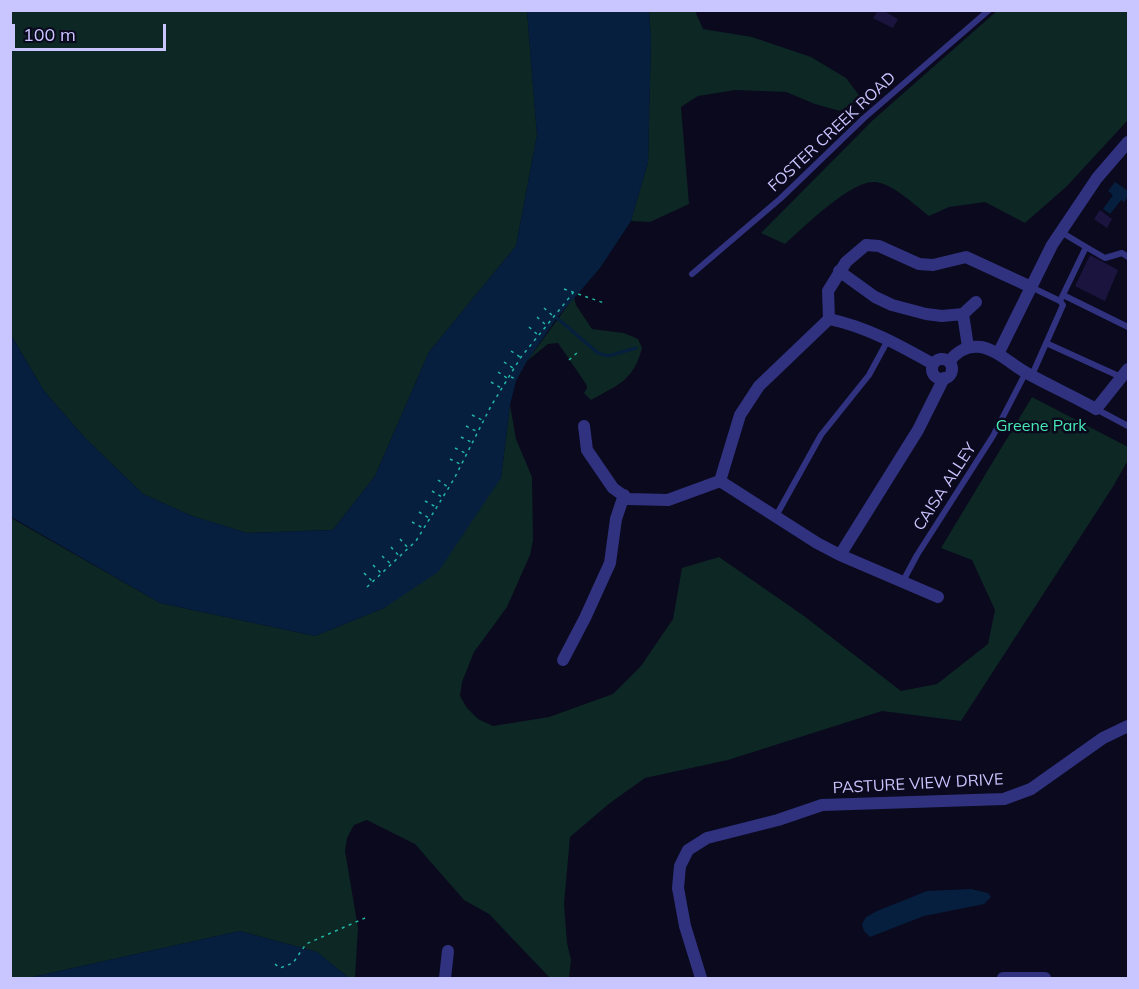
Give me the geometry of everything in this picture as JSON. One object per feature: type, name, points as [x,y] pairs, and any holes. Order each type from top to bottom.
[{"type":"street","points":[[998,354],[1052,245],[1097,178],[1128,142]]},
{"type":"street","points":[[720,480],[740,415],[759,387],[829,320],[828,291],[839,272],[866,245],[879,246],[919,264],[933,265],[966,257],[1031,287]]},
{"type":"street","points":[[839,272],[875,297],[892,305],[926,314],[942,316],[963,314],[976,303]]},
{"type":"street","points":[[963,314],[968,347]]},
{"type":"street","points":[[829,320],[854,324],[888,339],[933,364]]},
{"type":"street","points":[[948,362],[960,350],[980,346],[1096,409],[1125,373]]},
{"type":"street","points":[[840,555],[918,430],[944,378],[951,372],[948,362],[941,359],[933,364],[932,370],[935,375],[944,378]]},
{"type":"street","points":[[584,426],[587,450],[613,488],[628,499],[668,500],[720,480]]},
{"type":"street","points":[[720,480],[840,555],[938,597]]},
{"type":"street","points":[[563,660],[610,563],[616,519],[624,495]]},
{"type":"street","name":"PASTURE VIEW DRIVE","points":[[701,978],[685,926],[678,888],[680,866],[688,849],[706,838],[778,820],[822,805],[1004,799],[1031,789],[1103,738],[1128,726]]},
{"type":"street","points":[[445,978],[448,951]]},
{"type":"street","points":[[1003,978],[1044,978]]},
{"type":"lane","name":"FOSTER CREEK ROAD","points":[[692,274],[781,198],[864,118],[989,10]]},
{"type":"lane","points":[[1060,232],[1105,258],[1122,253],[1128,257]]},
{"type":"lane","name":"CAISA ALLEY","points":[[902,583],[917,555],[993,435],[1046,343],[1063,305],[1061,298],[1086,247]]},
{"type":"lane","points":[[1031,287],[1128,327]]},
{"type":"lane","points":[[776,516],[821,435],[868,375],[888,339]]},
{"type":"lane","points":[[1046,343],[1125,373]]},
{"type":"lane","points":[[1096,409],[1128,426]]},
{"type":"path","points":[[564,289],[604,303]]},
{"type":"path","points":[[367,587],[416,542],[449,487],[501,388],[521,357],[573,292]]},
{"type":"path","points":[[544,308],[554,316]]},
{"type":"path","points":[[537,317],[547,325]]},
{"type":"path","points":[[529,327],[539,335]]},
{"type":"path","points":[[511,351],[521,357]]},
{"type":"path","points":[[569,360],[578,352]]},
{"type":"path","points":[[504,362],[514,368]]},
{"type":"path","points":[[498,372],[518,380]]},
{"type":"path","points":[[491,382],[501,388]]},
{"type":"path","points":[[472,415],[483,421]]},
{"type":"path","points":[[466,426],[477,432]]},
{"type":"path","points":[[461,437],[472,442]]},
{"type":"path","points":[[455,448],[466,453]]},
{"type":"path","points":[[450,459],[461,464]]},
{"type":"path","points":[[438,480],[449,487]]},
{"type":"path","points":[[432,491],[443,497]]},
{"type":"path","points":[[425,501],[436,508]]},
{"type":"path","points":[[419,512],[430,518]]},
{"type":"path","points":[[412,522],[424,529]]},
{"type":"path","points":[[400,539],[409,548]]},
{"type":"path","points":[[391,547],[400,557]]},
{"type":"path","points":[[382,556],[391,565]]},
{"type":"path","points":[[373,565],[382,573]]},
{"type":"path","points":[[364,573],[373,582]]},
{"type":"path","points":[[274,964],[280,968],[293,963],[306,944],[365,918]]},
{"type":"green space","points":[[998,10],[1128,11],[1128,120],[1067,186],[1025,223],[985,202],[949,207],[929,216],[889,186],[875,182],[865,183],[828,206],[785,244],[761,233],[873,120]]},
{"type":"green space","points":[[11,11],[527,11],[537,135],[516,246],[429,352],[375,476],[333,530],[247,533],[192,516],[143,494],[85,438],[44,391],[11,335]]},
{"type":"green space","points":[[649,11],[695,11],[703,29],[752,37],[811,57],[846,78],[861,98],[840,111],[786,92],[735,90],[698,96],[681,107],[689,204],[650,222],[631,221],[648,162],[651,39]]},
{"type":"green space","points":[[574,297],[576,305],[592,329],[624,333],[638,339],[642,348],[639,359],[629,375],[591,400],[584,393],[587,388],[586,384],[558,343],[548,344],[527,361]]},
{"type":"green space","name":"Greene Park","points":[[1032,397],[1128,447],[1128,460],[961,721],[882,711],[728,760],[645,778],[610,803],[570,837],[564,904],[567,943],[571,960],[569,978],[550,978],[489,914],[464,900],[415,844],[367,820],[354,825],[347,838],[345,851],[358,928],[355,978],[349,978],[317,952],[240,931],[28,978],[11,978],[10,514],[13,519],[160,603],[315,636],[384,608],[501,478],[510,405],[516,439],[532,477],[533,540],[530,555],[507,607],[474,652],[462,682],[460,696],[467,708],[478,719],[493,726],[549,717],[613,694],[641,666],[673,619],[682,568],[719,557],[804,616],[901,691],[937,684],[988,644],[995,610],[972,560],[941,548]]},
{"type":"water","points":[[527,11],[649,11],[651,39],[648,162],[631,221],[600,268],[557,318],[516,381],[510,405],[501,478],[438,572],[384,608],[315,636],[160,603],[13,518],[10,514],[11,335],[44,391],[85,438],[143,494],[192,516],[247,533],[333,530],[375,476],[429,352],[516,246],[537,135]]},
{"type":"water","points":[[1115,182],[1128,191],[1128,196],[1124,202],[1121,200],[1110,214],[1103,209],[1113,195],[1108,191]]},
{"type":"water","points":[[971,889],[988,893],[991,897],[984,904],[924,916],[870,937],[864,931],[862,924],[866,917],[927,891]]},
{"type":"water","points":[[240,931],[317,952],[349,978],[28,978]]},
{"type":"building","points":[[878,10],[898,19],[893,28],[873,18]]},
{"type":"building","points":[[1100,210],[1112,219],[1107,228],[1094,219]]},
{"type":"building","points":[[1090,255],[1118,270],[1105,301],[1075,286]]},
{"type":"waterway","points":[[557,318],[598,353],[608,356],[636,348]]}]
